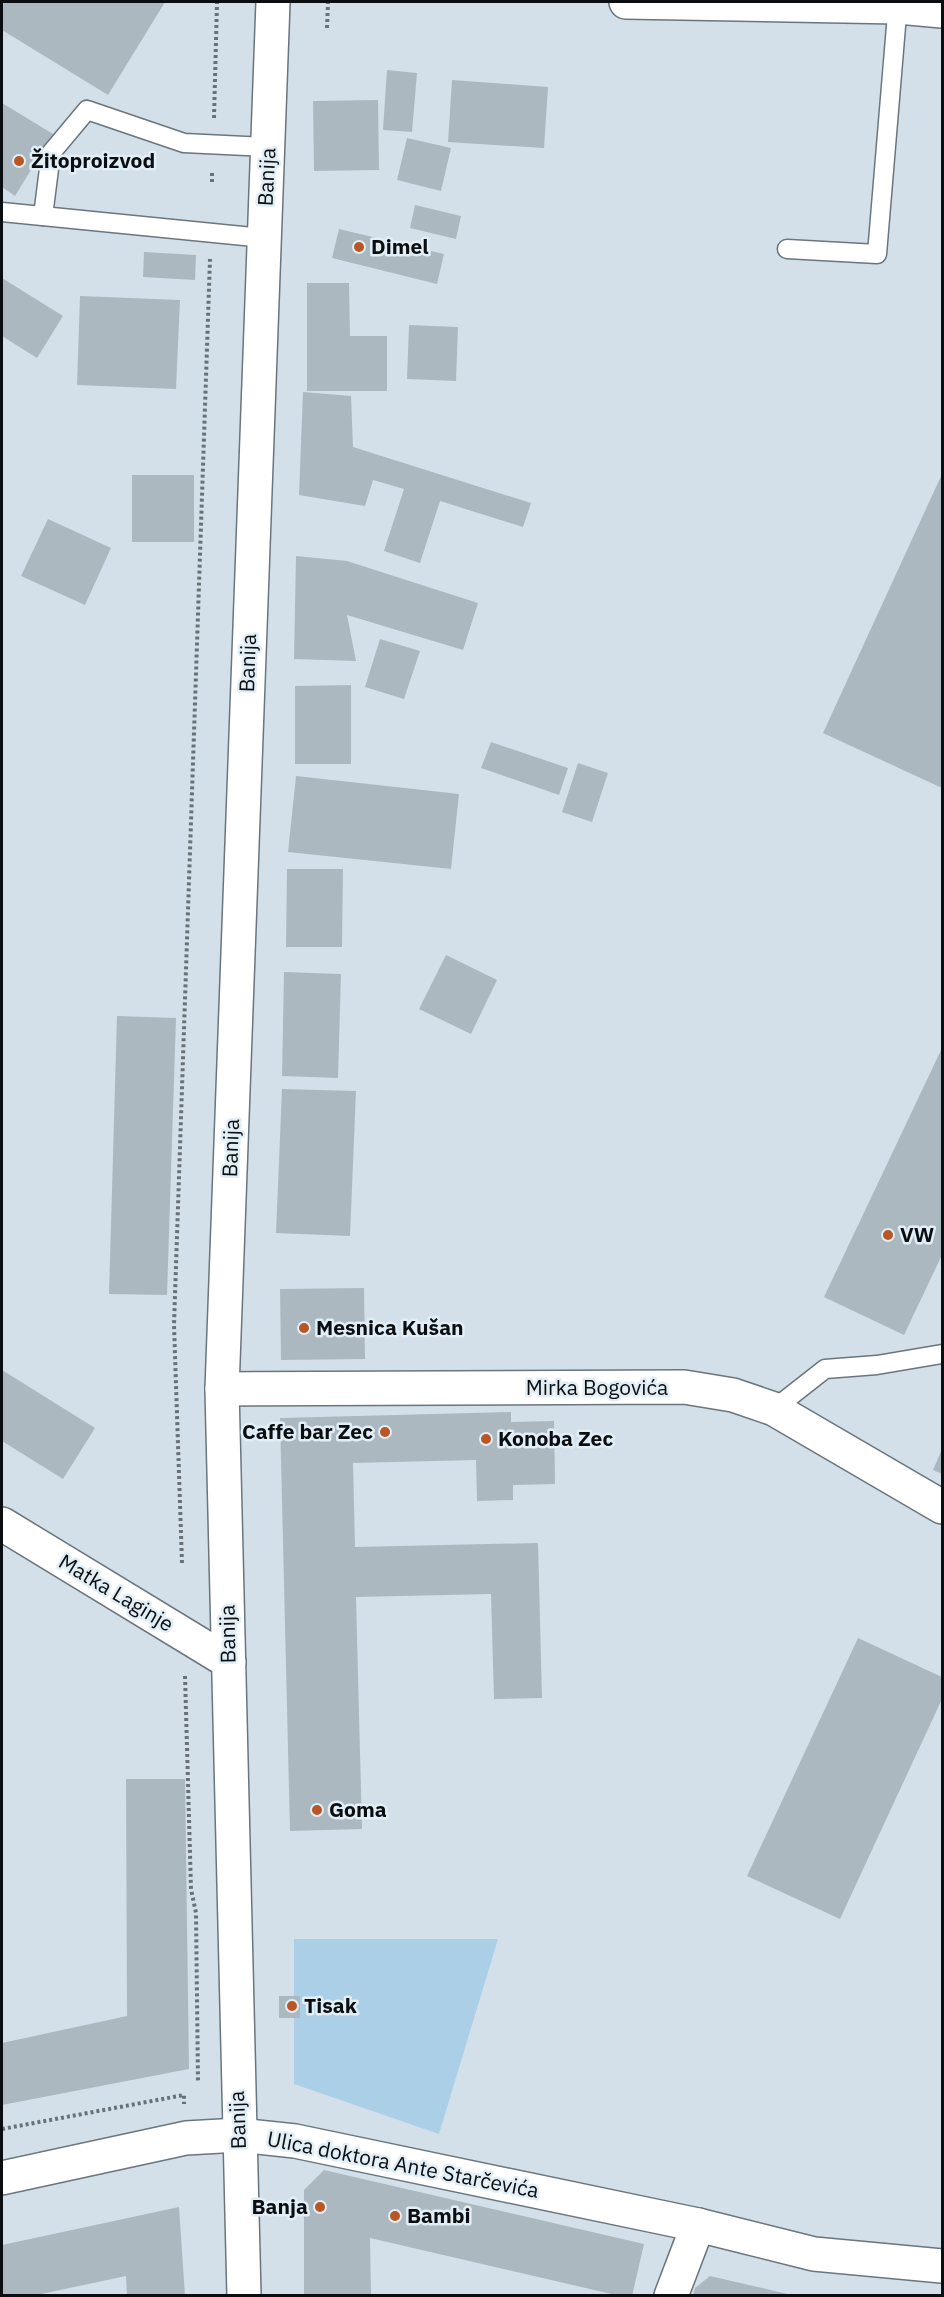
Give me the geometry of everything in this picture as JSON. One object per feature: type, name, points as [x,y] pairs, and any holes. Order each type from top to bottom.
[{"type":"street","name":"Banija","points":[[244,2295],[222,1389],[273,2]]},
{"type":"street","points":[[626,2],[898,4],[942,11]]},
{"type":"street","name":"Mirka Bogovića","points":[[222,1389],[684,1388],[733,1395],[774,1409],[942,1507]]},
{"type":"street","name":"Matka Laginje","points":[[2,1524],[229,1662]]},
{"type":"street","name":"Ulica doktora Ante Starčevića","points":[[2,2178],[186,2139],[239,2135],[295,2141],[698,2225],[814,2254],[942,2266]]},
{"type":"street","points":[[671,2295],[698,2225]]},
{"type":"lane","points":[[787,249],[877,254],[898,4]]},
{"type":"lane","points":[[43,216],[51,153],[87,110],[183,142],[268,147]]},
{"type":"lane","points":[[2,212],[264,238]]},
{"type":"lane","points":[[774,1409],[825,1369],[877,1365],[941,1352]]},
{"type":"path","points":[[214,112],[217,2]]},
{"type":"path","points":[[327,28],[328,2]]},
{"type":"path","points":[[182,1563],[174,1325],[210,263]]},
{"type":"path","points":[[185,1666],[191,1888],[196,1913],[198,2082]]},
{"type":"path","points":[[2,2130],[184,2095]]},
{"type":"shaded area","points":[[294,1939],[498,1939],[439,2134],[294,2084]]},
{"type":"building","points":[[2,2],[165,2],[108,95],[2,30]]},
{"type":"building","points":[[387,70],[417,73],[412,132],[383,130]]},
{"type":"building","points":[[452,80],[548,87],[544,148],[448,142]]},
{"type":"building","points":[[378,100],[379,170],[314,171],[313,101]]},
{"type":"building","name":"Žitoproizvod","points":[[2,103],[53,134],[15,196],[2,187]]},
{"type":"building","points":[[407,138],[451,148],[441,191],[397,180]]},
{"type":"building","points":[[415,205],[461,216],[456,239],[410,228]]},
{"type":"building","points":[[339,229],[444,254],[437,284],[332,258]]},
{"type":"building","points":[[144,252],[196,255],[195,280],[143,277]]},
{"type":"building","points":[[2,278],[63,316],[37,358],[2,336]]},
{"type":"building","points":[[307,283],[349,283],[350,336],[387,336],[387,391],[307,391]]},
{"type":"building","points":[[80,296],[180,300],[176,389],[77,385]]},
{"type":"building","points":[[409,325],[458,327],[456,381],[407,379]]},
{"type":"building","points":[[303,392],[351,396],[353,447],[531,503],[523,527],[440,501],[420,563],[384,551],[404,489],[373,480],[365,506],[299,495]]},
{"type":"building","points":[[942,474],[942,788],[823,733]]},
{"type":"building","points":[[132,475],[194,475],[194,542],[132,542]]},
{"type":"building","points":[[48,519],[111,548],[85,605],[21,576]]},
{"type":"building","points":[[296,556],[347,561],[478,603],[463,650],[347,615],[356,661],[294,659]]},
{"type":"building","points":[[380,639],[420,651],[404,699],[365,687]]},
{"type":"building","points":[[351,685],[351,764],[295,764],[295,686]]},
{"type":"building","points":[[491,742],[568,768],[559,795],[481,768]]},
{"type":"building","points":[[578,763],[608,773],[592,822],[562,812]]},
{"type":"building","points":[[296,776],[459,794],[451,869],[288,852]]},
{"type":"building","points":[[287,869],[343,869],[342,947],[286,947]]},
{"type":"building","points":[[446,955],[497,980],[471,1034],[419,1009]]},
{"type":"building","points":[[284,972],[341,974],[338,1078],[282,1076]]},
{"type":"building","points":[[117,1016],[176,1018],[167,1295],[109,1294]]},
{"type":"building","points":[[942,1048],[942,1255],[904,1335],[824,1297]]},
{"type":"building","points":[[282,1089],[356,1091],[350,1236],[276,1233]]},
{"type":"building","points":[[364,1288],[365,1359],[281,1360],[280,1289]]},
{"type":"building","points":[[2,1370],[95,1428],[63,1479],[2,1441]]},
{"type":"building","points":[[511,1412],[511,1422],[554,1421],[555,1484],[513,1485],[513,1500],[477,1501],[476,1460],[353,1463],[355,1547],[538,1543],[542,1698],[494,1699],[491,1594],[356,1597],[362,1829],[290,1831],[280,1418]]},
{"type":"building","points":[[942,1449],[942,1474],[933,1470]]},
{"type":"building","points":[[858,1638],[942,1677],[942,1699],[840,1919],[747,1876]]},
{"type":"building","points":[[126,1779],[185,1779],[189,2069],[2,2105],[2,2043],[127,2016]]},
{"type":"building","points":[[279,1996],[300,1996],[300,2018],[279,2018]]},
{"type":"building","points":[[324,2170],[644,2244],[632,2296],[620,2296],[370,2238],[371,2296],[304,2296],[304,2190]]},
{"type":"building","points":[[179,2207],[185,2296],[127,2296],[126,2276],[32,2296],[2,2296],[2,2245]]},
{"type":"building","points":[[710,2276],[792,2296],[693,2296],[695,2288]]},
{"type":"place","name":"Žitoproizvod","points":[[19,161]]},
{"type":"place","name":"Dimel","points":[[359,247]]},
{"type":"place","name":"VW","points":[[888,1235]]},
{"type":"place","name":"Mesnica Kušan","points":[[304,1328]]},
{"type":"place","name":"Caffe bar Zec","points":[[385,1432]]},
{"type":"place","name":"Konoba Zec","points":[[486,1439]]},
{"type":"place","name":"Goma","points":[[317,1810]]},
{"type":"place","name":"Tisak","points":[[292,2006]]},
{"type":"place","name":"Banja","points":[[320,2207]]},
{"type":"place","name":"Bambi","points":[[395,2216]]}]
